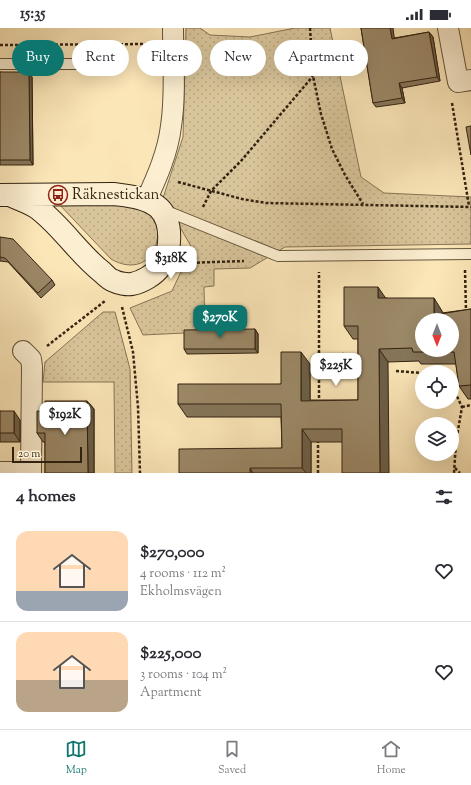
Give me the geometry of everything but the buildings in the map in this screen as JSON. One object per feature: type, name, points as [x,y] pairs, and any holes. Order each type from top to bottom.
[{"type":"street","points":[[448,28],[464,81]]},
{"type":"street","points":[[152,204],[167,148],[171,126],[173,105],[173,36]]},
{"type":"street","points":[[113,194],[131,196],[152,204],[166,219],[169,229],[168,250],[160,267],[147,278],[131,284],[113,281],[93,265],[66,235],[39,209],[5,195],[113,194]]},
{"type":"street","points":[[0,472],[31,472],[32,367],[27,355]]},
{"type":"lane","points":[[0,64],[72,64]]},
{"type":"lane","points":[[152,204],[194,223],[278,256],[468,254]]},
{"type":"path","points":[[310,28],[311,40]]},
{"type":"path","points":[[0,45],[173,36]]},
{"type":"path","points":[[194,223],[211,191],[241,161],[313,76]]},
{"type":"path","points":[[313,76],[321,114],[332,149],[345,175],[363,205]]},
{"type":"path","points":[[158,177],[242,199],[266,203],[470,207],[451,95],[464,81]]},
{"type":"path","points":[[466,312],[468,254]]},
{"type":"path","points":[[319,255],[319,405]]},
{"type":"path","points":[[184,263],[259,261],[278,256]]},
{"type":"path","points":[[27,355],[109,299],[113,281]]},
{"type":"path","points":[[122,306],[133,352],[138,407],[140,473]]},
{"type":"path","points":[[342,352],[347,364],[356,371],[367,371]]},
{"type":"path","points":[[396,371],[415,372]]},
{"type":"path","points":[[454,473],[456,442],[462,407],[459,401]]},
{"type":"path","points":[[462,407],[471,406]]},
{"type":"path","points":[[318,435],[318,473]]},
{"type":"path","points":[[455,468],[460,473]]},
{"type":"shaded area","points":[[186,28],[200,28],[210,35],[250,37],[295,28],[330,28],[332,40],[274,40],[274,76],[340,76],[361,177],[384,193],[471,197],[471,244],[285,247],[250,268],[214,269],[214,286],[204,287],[205,332],[143,335],[130,308],[172,291],[192,248],[163,198],[183,137],[185,76],[202,76],[202,40],[186,40]]},
{"type":"shaded area","points":[[105,201],[142,209],[153,218],[158,227],[158,237],[155,248],[146,260],[140,263],[126,265],[119,263],[111,259],[57,202]]},
{"type":"shaded area","points":[[103,312],[115,312],[130,369],[132,473],[115,473],[114,382],[43,382],[45,362]]},
{"type":"place","name":"Räknestickan","points":[[58,195]]}]
